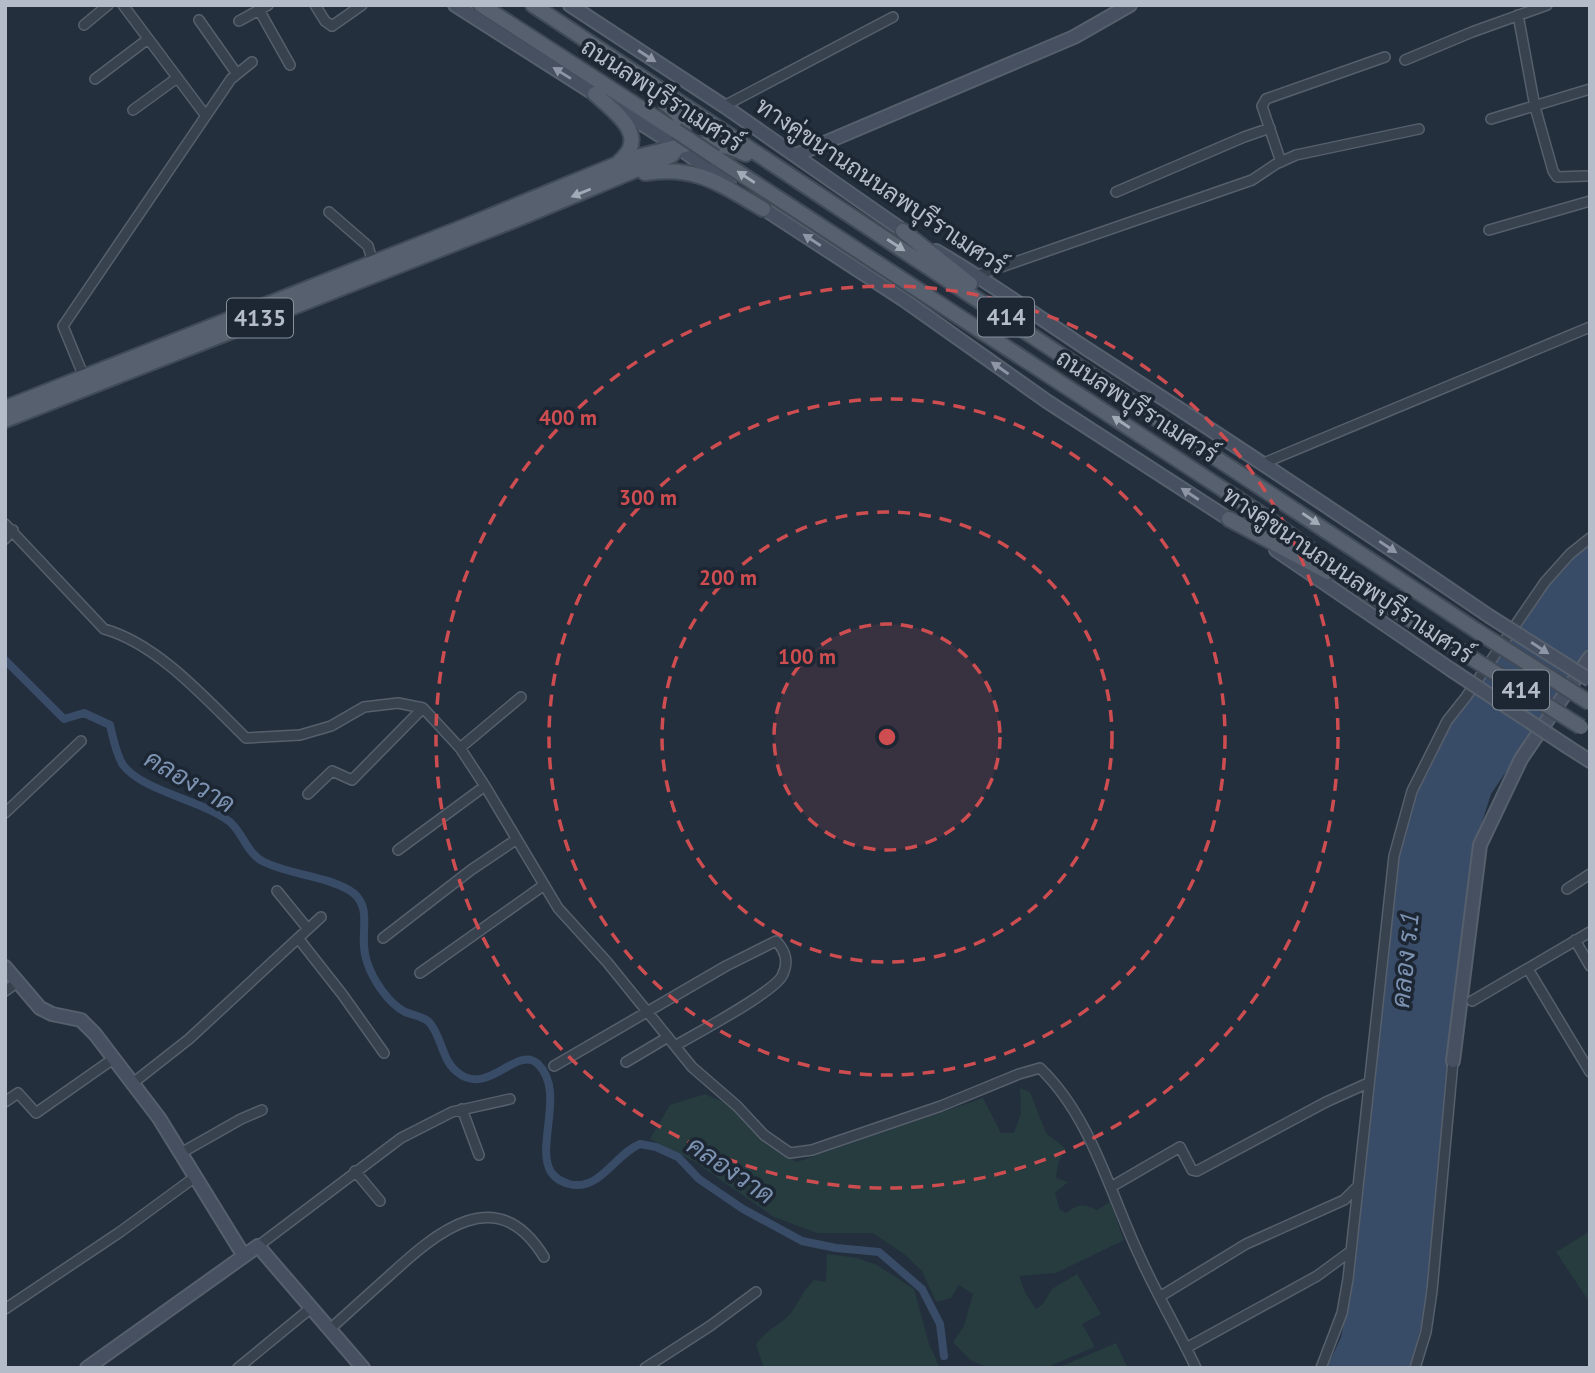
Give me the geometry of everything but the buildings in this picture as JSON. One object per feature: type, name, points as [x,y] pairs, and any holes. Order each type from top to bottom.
[{"type":"main road","name":"ทางคู่ขนานถนนลพบุรีราเมศวร์","points":[[454,5],[678,147],[763,209],[904,300],[1048,402],[1590,761]]},
{"type":"main road","name":"ถนนลพบุรีราเมศวร์","points":[[481,5],[1270,520],[1372,595],[1585,730]]},
{"type":"main road","name":"ถนนลพบุรีราเมศวร์","points":[[533,5],[1477,631],[1590,703]]},
{"type":"main road","name":"ทางคู่ขนานถนนลพบุรีราเมศวร์","points":[[570,5],[724,106],[903,231],[978,275],[1590,680]]},
{"type":"main road","points":[[796,155],[1074,37],[1130,5]]},
{"type":"main road","points":[[584,40],[679,113],[683,121],[683,133],[678,147]]},
{"type":"main road","points":[[595,94],[629,127],[633,145],[620,170],[669,169],[706,177],[763,209]]},
{"type":"main road","name":"4135","points":[[5,420],[620,170],[632,158],[678,147],[713,144],[729,147],[776,166]]},
{"type":"main road","name":"4135","points":[[5,408],[373,263],[620,170]]},
{"type":"main road","points":[[903,231],[1047,345]]},
{"type":"main road","points":[[1270,520],[1283,501]]},
{"type":"main road","points":[[1228,519],[1372,595]]},
{"type":"main road","points":[[1453,1060],[1480,845],[1521,759],[1590,657]]},
{"type":"main road","points":[[5,967],[40,1008],[52,1014],[82,1020],[133,1083],[181,1153],[244,1256]]},
{"type":"main road","points":[[87,1368],[258,1246],[363,1368]]},
{"type":"street","points":[[84,25],[108,5]]},
{"type":"street","points":[[123,5],[205,116]]},
{"type":"street","points":[[316,5],[325,21],[332,26],[362,5]]},
{"type":"street","points":[[1405,60],[1521,11],[1547,5]]},
{"type":"street","points":[[239,21],[263,8],[290,65]]},
{"type":"street","points":[[1521,11],[1535,107],[1557,177],[1588,175],[1590,186]]},
{"type":"street","points":[[724,106],[893,17]]},
{"type":"street","points":[[199,20],[237,74]]},
{"type":"street","points":[[95,79],[148,38]]},
{"type":"street","points":[[1281,162],[1262,106],[1266,99],[1385,57]]},
{"type":"street","points":[[84,377],[63,326],[231,79],[251,62]]},
{"type":"street","points":[[133,110],[177,78]]},
{"type":"street","points":[[1491,119],[1590,89]]},
{"type":"street","points":[[1116,192],[1244,136],[1270,128]]},
{"type":"street","points":[[978,275],[1252,180],[1296,155],[1419,129]]},
{"type":"street","points":[[1489,230],[1590,201]]},
{"type":"street","points":[[329,212],[368,246],[373,263]]},
{"type":"street","points":[[1264,463],[1590,327]]},
{"type":"street","points":[[5,539],[9,527],[104,629],[121,634],[161,659],[246,738],[300,734],[331,726],[364,707],[398,703],[423,708],[460,748],[558,908],[692,1067],[737,1106],[764,1135],[790,1153],[813,1150],[941,1106],[1040,1068],[1055,1082],[1090,1138],[1140,1258],[1196,1368]]},
{"type":"street","points":[[1321,1368],[1342,1313],[1394,856],[1412,791],[1447,720],[1466,698],[1545,582],[1570,554],[1590,538]]},
{"type":"street","points":[[460,748],[521,697]]},
{"type":"street","points":[[308,794],[332,771],[352,780],[423,708]]},
{"type":"street","points":[[5,813],[81,741]]},
{"type":"street","points":[[398,850],[485,786]]},
{"type":"street","points":[[383,938],[471,870],[517,839]]},
{"type":"street","points":[[1567,889],[1590,874]]},
{"type":"street","points":[[419,973],[544,885]]},
{"type":"street","points":[[277,891],[307,929]]},
{"type":"street","points":[[133,1083],[189,1039],[321,917]]},
{"type":"street","points":[[1472,1001],[1590,932]]},
{"type":"street","points":[[298,938],[342,993],[384,1053]]},
{"type":"street","points":[[1575,940],[1590,965]]},
{"type":"street","points":[[554,1066],[726,966],[776,941],[782,947],[787,963],[780,979],[736,1010],[675,1046]]},
{"type":"street","points":[[1528,969],[1590,1072]]},
{"type":"street","points":[[5,991],[19,981]]},
{"type":"street","points":[[626,1062],[668,1037]]},
{"type":"street","points":[[5,1102],[18,1093],[36,1113],[113,1059]]},
{"type":"street","points":[[1415,1368],[1426,1332],[1432,1291],[1453,1060]]},
{"type":"street","points":[[1111,1187],[1180,1147],[1192,1171],[1197,1171],[1326,1102],[1368,1083]]},
{"type":"street","points":[[258,1246],[355,1171],[427,1123],[463,1109],[510,1098]]},
{"type":"street","points":[[463,1109],[479,1155]]},
{"type":"street","points":[[181,1153],[262,1110]]},
{"type":"street","points":[[355,1171],[380,1201]]},
{"type":"street","points":[[5,1309],[195,1177]]},
{"type":"street","points":[[1161,1296],[1246,1244],[1344,1200],[1358,1187]]},
{"type":"street","points":[[330,1329],[425,1243],[453,1226],[490,1218],[507,1220],[528,1234],[544,1257]]},
{"type":"street","points":[[1186,1348],[1317,1276],[1351,1251]]},
{"type":"street","points":[[645,1368],[756,1292]]},
{"type":"street","points":[[238,1368],[311,1308]]},
{"type":"green space","points":[[1020,1088],[1030,1092],[1046,1133],[1065,1148],[1058,1164],[1056,1178],[1068,1182],[1055,1193],[1060,1210],[1066,1213],[1081,1205],[1097,1210],[1110,1202],[1124,1240],[1056,1273],[1019,1276],[1036,1309],[1042,1305],[1052,1289],[1077,1274],[1101,1314],[1082,1324],[1095,1347],[1045,1368],[989,1368],[970,1360],[953,1342],[964,1326],[973,1294],[959,1285],[951,1298],[936,1302],[922,1271],[904,1254],[873,1233],[817,1233],[774,1217],[695,1162],[650,1139],[670,1105],[705,1094],[730,1105],[767,1145],[797,1162],[983,1098],[1001,1133],[1014,1133],[1021,1113]]},
{"type":"green space","points":[[1590,1231],[1590,1303],[1556,1252]]},
{"type":"green space","points":[[827,1254],[857,1258],[877,1265],[914,1289],[929,1344],[940,1368],[764,1368],[756,1345],[790,1314],[814,1280],[826,1282]]},
{"type":"green space","points":[[1116,1343],[1128,1368],[1062,1366]]},
{"type":"water","name":"คลอง ร.1","points":[[1590,541],[1590,646],[1491,794],[1476,841],[1425,1314],[1410,1366],[1327,1368],[1341,1337],[1351,1290],[1398,853],[1415,792],[1447,725],[1547,583],[1571,556]]},
{"type":"waterway","name":"คลองวาด","points":[[5,660],[64,719],[84,713],[110,725],[121,761],[132,774],[230,822],[253,854],[264,862],[339,885],[357,897],[364,913],[364,952],[377,983],[399,1008],[429,1022],[448,1061],[457,1072],[469,1078],[480,1079],[521,1060],[538,1064],[546,1075],[550,1089],[547,1161],[551,1172],[561,1181],[580,1185],[590,1183],[640,1144],[656,1147],[678,1157],[699,1179],[743,1209],[802,1241],[836,1248],[879,1252],[922,1289],[940,1324],[944,1356]]}]
